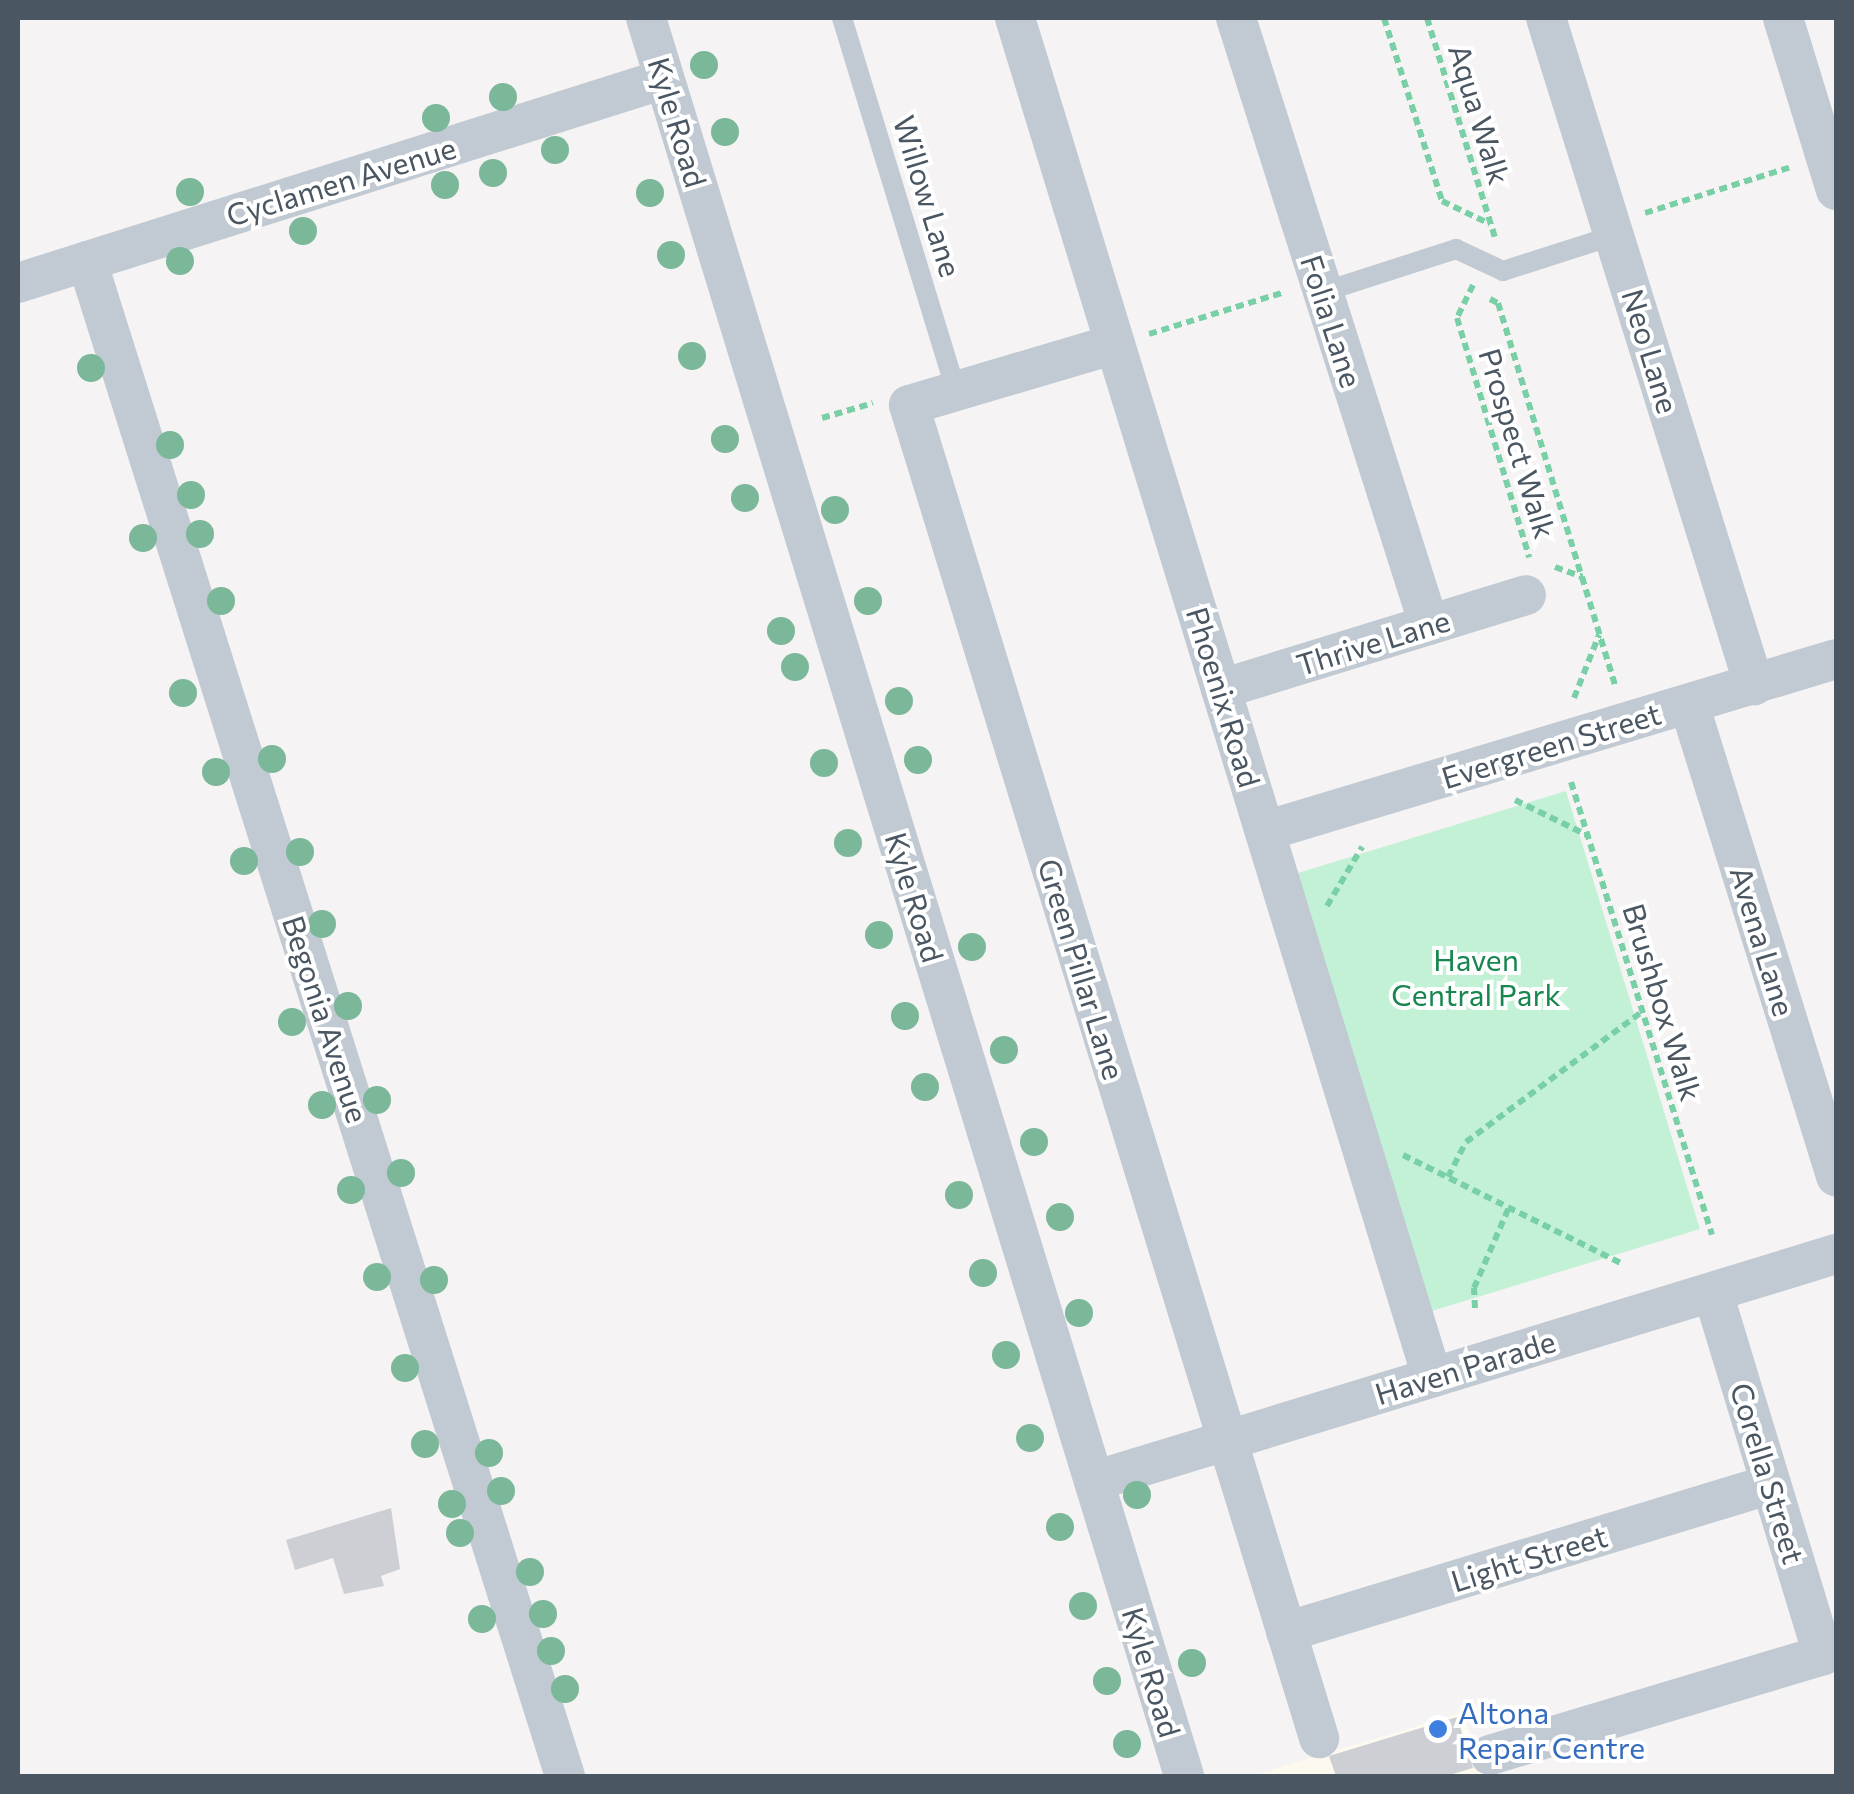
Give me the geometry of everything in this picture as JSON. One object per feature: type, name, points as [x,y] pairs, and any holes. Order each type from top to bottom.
[{"type":"street","name":"Kyle Road","points":[[646,18],[1184,1776]]},
{"type":"street","name":"Phoenix Road","points":[[1015,18],[1432,1378]]},
{"type":"street","name":"Folia Lane","points":[[1236,18],[1429,624]]},
{"type":"street","name":"Neo Lane","points":[[1546,18],[1754,684]]},
{"type":"street","points":[[1783,18],[1831,173]]},
{"type":"street","name":"Cyclamen Avenue","points":[[18,283],[664,79]]},
{"type":"street","name":"Begonia Avenue","points":[[87,261],[565,1776]]},
{"type":"street","points":[[909,405],[1115,344]]},
{"type":"street","name":"Green Pillar Lane","points":[[909,405],[1319,1738]]},
{"type":"street","name":"Thrive Lane","points":[[1221,689],[1526,594]]},
{"type":"street","name":"Evergreen Street","points":[[1265,830],[1836,659]]},
{"type":"street","name":"Avena Lane","points":[[1689,704],[1836,1177]]},
{"type":"street","name":"Haven Parade","points":[[1094,1481],[1836,1254]]},
{"type":"street","name":"Corella Street","points":[[1490,1755],[1823,1655],[1712,1292]]},
{"type":"street","name":"Light Street","points":[[1286,1632],[1771,1484]]},
{"type":"lane","name":"Willow Lane","points":[[842,18],[956,392]]},
{"type":"lane","points":[[1322,287],[1456,248],[1503,271],[1613,229]]},
{"type":"path","name":"Aqua Walk","points":[[1384,18],[1442,201],[1490,224]]},
{"type":"path","name":"Aqua Walk","points":[[1426,18],[1495,238],[1484,262]]},
{"type":"path","points":[[1613,229],[1831,173]]},
{"type":"path","name":"Prospect Walk","points":[[1484,262],[1457,318],[1530,558],[1582,576]]},
{"type":"path","points":[[1115,344],[1322,287]]},
{"type":"path","name":"Prospect Walk","points":[[1471,289],[1498,304],[1615,686]]},
{"type":"path","points":[[822,418],[894,397],[909,405]]},
{"type":"path","points":[[1573,700],[1600,634]]},
{"type":"path","name":"Brushbox Walk","points":[[1571,782],[1712,1235]]},
{"type":"path","points":[[1515,800],[1588,836]]},
{"type":"path","points":[[1326,908],[1362,848]]},
{"type":"path","points":[[1322,893],[1332,927]]},
{"type":"path","points":[[1448,1178],[1466,1142],[1642,1012]]},
{"type":"path","points":[[1396,1136],[1402,1154],[1621,1263]]},
{"type":"path","points":[[1475,1308],[1474,1288],[1509,1208]]},
{"type":"shaded area","name":"Altona Repair Centre","points":[[1464,1712],[1484,1776],[1251,1776]]},
{"type":"green space","name":"Haven Central Park","points":[[1566,791],[1700,1229],[1430,1311],[1296,873]]},
{"type":"building","points":[[391,1508],[400,1569],[381,1576],[384,1586],[344,1594],[333,1558],[295,1570],[286,1540]]},
{"type":"building","name":"Altona Repair Centre","points":[[1457,1717],[1473,1768],[1446,1776],[1336,1776],[1329,1756]]},
{"type":"place","name":"Altona Repair Centre","points":[[1438,1729]]}]
